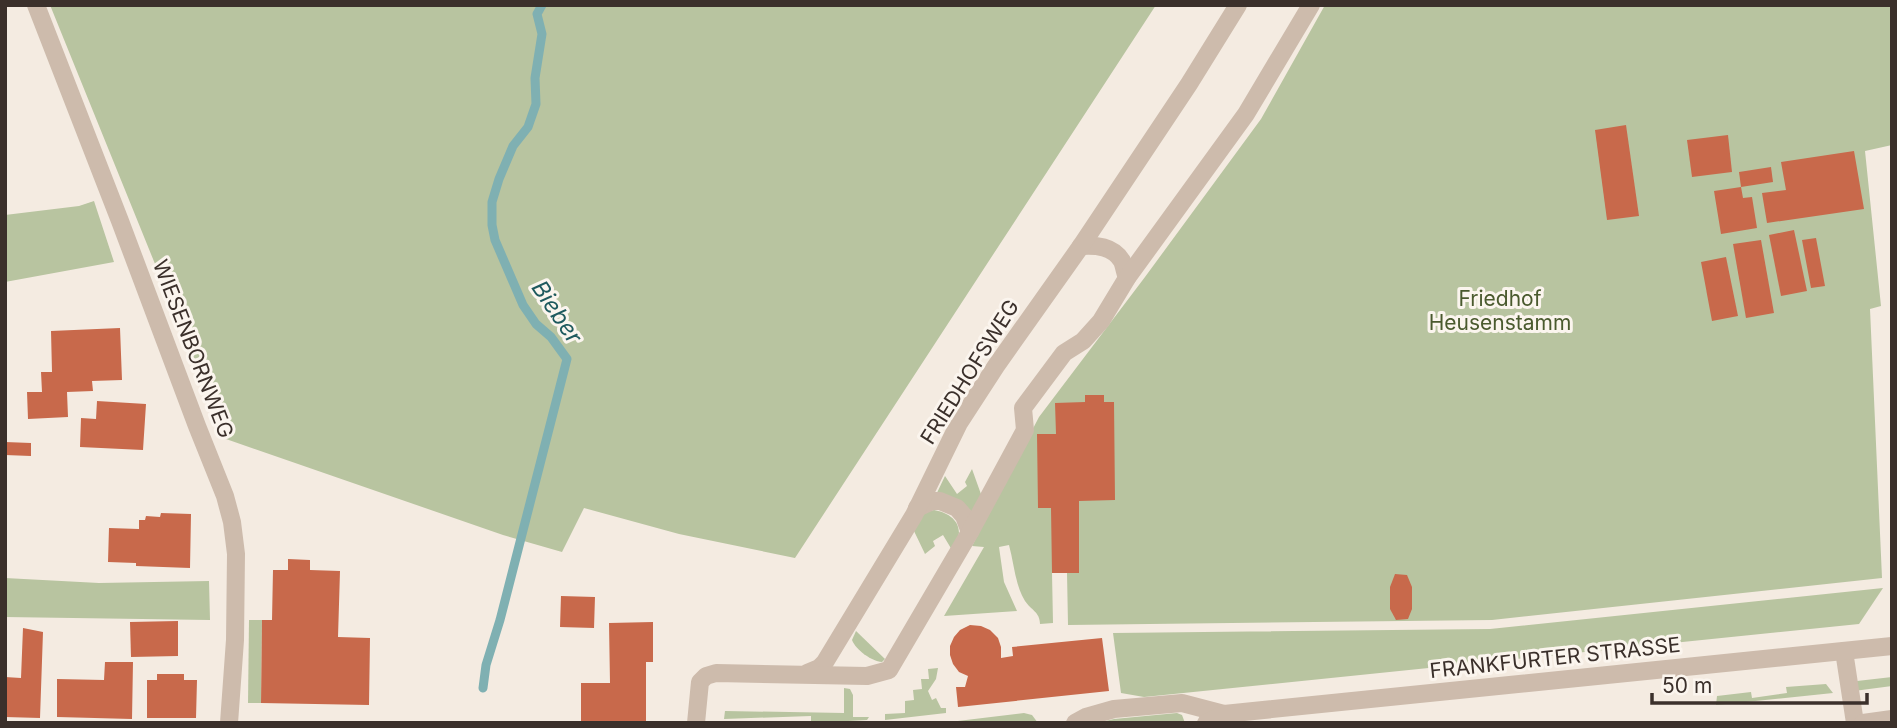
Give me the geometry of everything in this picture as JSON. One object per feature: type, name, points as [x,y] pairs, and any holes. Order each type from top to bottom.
[{"type":"street","name":"WIESENBORNWEG","points":[[36,5],[225,496],[232,522],[236,554],[235,640],[229,723]]},
{"type":"street","name":"FRIEDHOFSWEG","points":[[806,673],[819,668],[825,662],[917,508],[959,423],[1081,246],[1238,5]]},
{"type":"street","points":[[696,723],[700,682],[706,676],[716,673],[867,676],[890,670],[970,532],[1025,429],[1023,408],[1063,353],[1092,333],[1101,321],[1127,278],[1245,114],[1311,5]]},
{"type":"street","points":[[1081,246],[1096,245],[1111,250],[1122,261],[1127,278]]},
{"type":"street","points":[[917,508],[932,501],[940,501],[957,508],[964,516],[970,532]]},
{"type":"street","name":"FRANKFURTER STRASSE","points":[[1075,723],[1114,709],[1182,703],[1224,714],[1892,646]]},
{"type":"street","points":[[1844,651],[1856,723]]},
{"type":"street","name":"FRANKFURTER STRASSE","points":[[1206,723],[1224,714]]},
{"type":"street","points":[[1863,723],[1892,719]]},
{"type":"green space","points":[[50,5],[1156,5],[795,558],[679,534],[584,508],[562,552],[503,535],[226,439]]},
{"type":"green space","name":"Friedhof Heusenstamm","points":[[1325,5],[1892,5],[1892,145],[1865,151],[1881,306],[1870,309],[1882,578],[1492,620],[1068,625],[1067,573],[1052,573],[1053,623],[1040,624],[1035,611],[1025,601],[1019,588],[1009,545],[999,547],[1004,582],[1017,611],[944,616],[984,547],[972,546],[1039,417],[1261,119]]},
{"type":"green space","points":[[94,201],[114,262],[5,282],[5,215],[79,206]]},
{"type":"green space","points":[[972,469],[982,497],[974,514],[965,505],[935,497],[945,476],[957,494],[967,486],[965,482]]},
{"type":"green space","points":[[934,510],[947,514],[954,520],[959,533],[952,550],[943,535],[933,541],[935,546],[925,554],[914,531],[925,512]]},
{"type":"green space","points":[[5,578],[99,583],[209,581],[210,620],[5,617]]},
{"type":"green space","points":[[1883,588],[1859,624],[1144,697],[1121,693],[1113,633],[1490,629]]},
{"type":"green space","points":[[249,620],[262,620],[261,703],[248,703]]},
{"type":"green space","points":[[856,631],[885,659],[882,662],[857,648],[852,640]]},
{"type":"green space","points":[[938,668],[936,679],[928,691],[932,700],[936,698],[941,708],[946,708],[946,713],[885,720],[885,714],[905,713],[905,701],[914,700],[913,690],[922,689],[921,679],[929,679],[928,669]]},
{"type":"green space","points":[[1892,677],[1892,686],[1854,691],[1857,681]]},
{"type":"green space","points":[[1826,684],[1833,693],[1716,705],[1717,696],[1751,692],[1752,698],[1787,693],[1786,687]]},
{"type":"green space","points":[[844,688],[850,689],[853,695],[853,717],[869,717],[867,720],[811,723],[811,716],[724,719],[725,711],[844,713]]},
{"type":"green space","points":[[1024,713],[1032,715],[1038,723],[941,723]]},
{"type":"green space","points":[[1177,713],[1182,715],[1185,723],[1097,723],[1114,719]]},
{"type":"building","points":[[1626,125],[1639,216],[1607,220],[1595,130]]},
{"type":"building","points":[[1728,135],[1732,172],[1692,177],[1687,140]]},
{"type":"building","points":[[1854,151],[1864,209],[1767,223],[1762,193],[1786,190],[1781,162]]},
{"type":"building","points":[[1771,167],[1773,182],[1741,187],[1739,172]]},
{"type":"building","points":[[1741,187],[1743,198],[1752,197],[1757,228],[1721,234],[1714,191]]},
{"type":"building","points":[[1794,230],[1807,291],[1781,296],[1769,235]]},
{"type":"building","points":[[1816,238],[1825,286],[1811,288],[1802,240]]},
{"type":"building","points":[[1761,240],[1774,313],[1746,318],[1733,244]]},
{"type":"building","points":[[1726,257],[1738,316],[1712,321],[1701,262]]},
{"type":"building","points":[[120,328],[122,380],[92,381],[93,391],[67,392],[68,417],[28,419],[27,392],[42,392],[41,372],[52,372],[51,331]]},
{"type":"building","points":[[1085,395],[1104,395],[1104,402],[1114,402],[1115,500],[1079,501],[1079,573],[1052,573],[1051,508],[1038,508],[1037,434],[1056,434],[1055,403],[1085,402]]},
{"type":"building","points":[[97,401],[146,404],[143,450],[80,447],[81,418],[96,419]]},
{"type":"building","points":[[5,442],[31,443],[31,456],[5,455]]},
{"type":"building","points":[[161,513],[191,514],[190,568],[108,562],[109,528],[139,529],[139,520],[145,520],[146,516],[160,517]]},
{"type":"building","points":[[288,559],[310,560],[310,570],[340,571],[338,637],[370,638],[369,705],[261,703],[262,620],[272,620],[273,570],[288,570]]},
{"type":"building","points":[[1395,574],[1407,575],[1412,587],[1412,609],[1408,619],[1396,620],[1390,609],[1390,587]]},
{"type":"building","points":[[561,596],[595,597],[594,628],[560,627]]},
{"type":"building","points":[[178,621],[178,656],[131,657],[130,622]]},
{"type":"building","points":[[653,622],[653,662],[646,662],[646,721],[581,722],[581,683],[610,683],[609,623]]},
{"type":"building","points":[[970,625],[990,630],[998,638],[1001,658],[1013,656],[1012,647],[1102,638],[1109,691],[958,707],[956,687],[965,687],[968,676],[959,672],[953,664],[950,646],[960,630]]},
{"type":"building","points":[[23,628],[43,632],[40,718],[5,717],[5,677],[21,678]]},
{"type":"building","points":[[105,662],[133,662],[132,719],[57,717],[57,679],[104,680]]},
{"type":"building","points":[[157,674],[184,674],[184,680],[197,680],[196,718],[147,718],[147,680],[157,680]]},
{"type":"waterway","name":"Bieber","points":[[483,688],[486,665],[567,359],[523,305],[495,240],[492,225],[492,202],[499,179],[513,146],[528,127],[536,104],[535,78],[542,34],[537,14],[542,5]]}]
